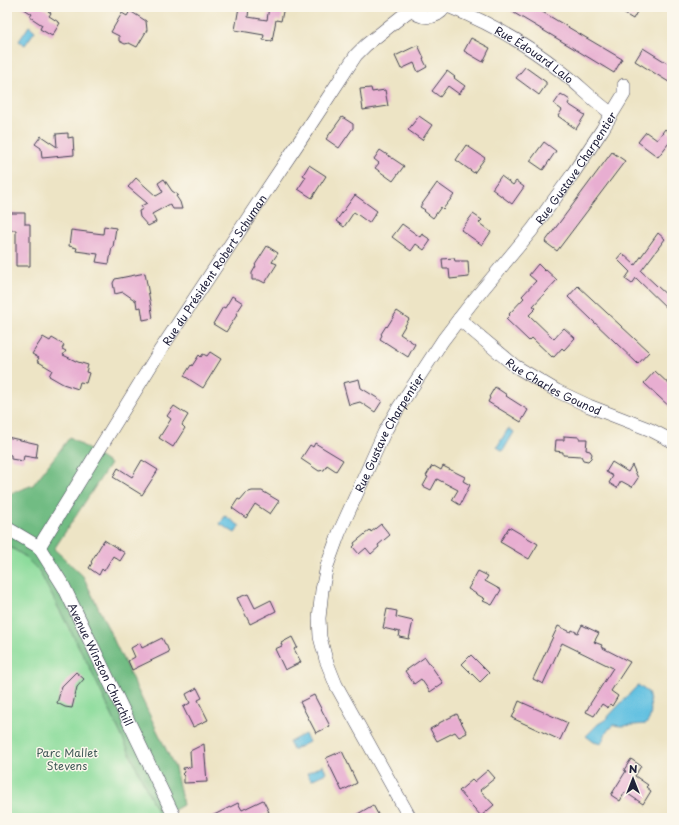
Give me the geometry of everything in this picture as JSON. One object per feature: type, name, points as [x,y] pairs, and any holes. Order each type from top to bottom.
[{"type":"street","points":[[410,8],[415,14],[430,17],[438,14],[445,7]]},
{"type":"street","name":"Rue Édouard Lalo","points":[[450,7],[488,24],[554,65],[611,113]]},
{"type":"street","name":"Rue du Président Robert Schuman","points":[[39,547],[161,349],[356,55],[410,8]]},
{"type":"street","name":"Rue Gustave Charpentier","points":[[410,818],[336,685],[329,669],[322,648],[319,618],[326,572],[334,545],[384,433],[399,407],[443,340],[535,225],[578,165],[624,94],[624,85]]},
{"type":"street","name":"Rue Charles Gounod","points":[[459,319],[515,366],[557,391],[589,406],[666,437]]},
{"type":"street","name":"Avenue Winston Churchill","points":[[7,528],[39,547],[64,587],[175,818]]},
{"type":"green space","points":[[70,437],[110,464],[54,549],[83,576],[175,768],[183,805],[160,818],[89,666],[39,571],[23,555],[7,545],[7,495],[33,485]]},
{"type":"green space","name":"Parc Mallet Stevens","points":[[7,545],[23,555],[39,571],[89,666],[160,818],[7,818]]},
{"type":"water","points":[[29,26],[35,31],[25,45],[19,41]]},
{"type":"water","points":[[508,429],[514,432],[503,451],[497,447]]},
{"type":"water","points":[[225,516],[240,526],[235,533],[220,524]]},
{"type":"water","points":[[638,685],[648,692],[650,700],[651,713],[646,724],[621,726],[613,725],[607,732],[601,744],[594,742],[586,736],[598,724],[605,720]]},
{"type":"water","points":[[305,734],[309,742],[293,750],[289,742]]},
{"type":"water","points":[[323,765],[326,773],[311,780],[307,773]]},
{"type":"building","points":[[21,7],[42,7],[51,13],[49,16],[60,23],[52,36],[40,29],[42,25],[30,17],[32,14]]},
{"type":"building","points":[[239,7],[249,7],[248,17],[267,20],[269,7],[284,7],[281,21],[276,20],[272,41],[263,40],[264,35],[235,30]]},
{"type":"building","points":[[504,7],[534,7],[622,59],[614,73]]},
{"type":"building","points":[[613,7],[633,7],[638,10],[633,19]]},
{"type":"building","points":[[130,11],[146,21],[147,30],[137,47],[129,43],[125,44],[119,41],[119,36],[111,32],[122,13],[127,16]]},
{"type":"building","points":[[471,38],[490,48],[483,62],[464,51]]},
{"type":"building","points":[[418,45],[427,67],[418,72],[414,63],[401,69],[395,56]]},
{"type":"building","points":[[643,48],[672,66],[672,84],[635,61]]},
{"type":"building","points":[[525,67],[546,82],[546,85],[539,95],[516,78]]},
{"type":"building","points":[[447,71],[465,86],[459,94],[448,86],[440,97],[432,91]]},
{"type":"building","points":[[371,88],[372,92],[385,90],[388,106],[363,110],[360,89]]},
{"type":"building","points":[[561,94],[570,100],[568,104],[585,115],[576,129],[558,116],[562,110],[554,104]]},
{"type":"building","points":[[419,116],[432,125],[422,140],[408,130]]},
{"type":"building","points":[[342,117],[353,124],[353,128],[339,148],[326,139]]},
{"type":"building","points":[[665,129],[672,135],[672,139],[658,157],[638,142],[646,132],[657,140]]},
{"type":"building","points":[[68,133],[68,138],[73,137],[74,155],[42,158],[41,148],[35,144],[41,136],[57,147],[56,134]]},
{"type":"building","points":[[544,142],[556,151],[543,170],[530,161]]},
{"type":"building","points":[[466,145],[485,158],[474,173],[456,160]]},
{"type":"building","points":[[380,150],[404,166],[393,181],[375,168],[379,163],[374,159]]},
{"type":"building","points":[[612,152],[625,161],[557,251],[545,242]]},
{"type":"building","points":[[309,165],[326,176],[312,198],[298,189],[306,177],[303,175]]},
{"type":"building","points":[[501,176],[513,185],[516,181],[524,187],[512,204],[492,189]]},
{"type":"building","points":[[136,178],[156,196],[163,192],[158,183],[164,179],[172,191],[178,195],[176,196],[182,209],[173,209],[170,204],[152,214],[156,222],[148,226],[140,217],[139,211],[143,209],[141,206],[147,203],[128,187]]},
{"type":"building","points":[[437,183],[454,195],[443,209],[441,207],[433,218],[420,207]]},
{"type":"building","points":[[355,195],[377,211],[369,223],[354,212],[344,227],[336,221]]},
{"type":"building","points":[[7,213],[25,213],[25,224],[30,224],[30,266],[16,266],[16,230],[7,230]]},
{"type":"building","points":[[473,214],[482,220],[479,223],[491,232],[482,245],[461,230]]},
{"type":"building","points":[[402,224],[420,237],[422,234],[431,240],[424,250],[416,244],[411,251],[392,237]]},
{"type":"building","points":[[104,226],[116,228],[109,264],[96,262],[98,254],[76,251],[77,248],[69,246],[71,230],[103,234]]},
{"type":"building","points":[[658,233],[665,239],[641,271],[672,300],[672,313],[636,278],[632,284],[625,279],[630,272],[617,259],[622,253],[635,265]]},
{"type":"building","points":[[267,246],[278,253],[272,262],[277,264],[265,283],[259,280],[252,280],[252,273],[256,266],[255,265]]},
{"type":"building","points":[[454,258],[455,261],[468,261],[469,277],[450,279],[449,269],[443,269],[442,259]]},
{"type":"building","points":[[538,264],[557,280],[533,306],[536,308],[529,315],[554,339],[564,328],[575,338],[564,350],[562,348],[554,357],[552,357],[532,338],[529,341],[506,319],[524,298],[522,296],[536,281],[529,275]]},
{"type":"building","points":[[145,273],[153,318],[143,320],[141,307],[137,308],[136,301],[123,292],[115,294],[113,283],[115,279]]},
{"type":"building","points":[[578,286],[649,352],[638,364],[568,297]]},
{"type":"building","points":[[232,296],[243,303],[226,332],[213,324],[223,307],[225,308]]},
{"type":"building","points":[[397,311],[409,319],[400,334],[415,344],[408,357],[380,339],[381,334]]},
{"type":"building","points":[[43,337],[50,341],[52,338],[64,345],[62,349],[66,351],[63,355],[88,365],[86,372],[89,373],[86,383],[80,382],[78,389],[63,384],[49,376],[52,370],[37,361],[39,358],[32,354]]},
{"type":"building","points":[[210,352],[221,359],[203,388],[184,376],[199,355],[201,357],[203,354],[207,356]]},
{"type":"building","points":[[655,371],[672,387],[672,409],[644,383]]},
{"type":"building","points":[[359,379],[361,388],[382,401],[375,412],[360,402],[349,405],[343,383]]},
{"type":"building","points":[[495,387],[528,410],[521,422],[488,402],[489,397]]},
{"type":"building","points":[[174,406],[188,415],[182,425],[185,428],[173,447],[159,438],[171,419],[167,416]]},
{"type":"building","points":[[564,436],[587,439],[586,450],[590,451],[592,454],[591,458],[588,461],[583,460],[581,456],[563,455],[563,452],[555,451],[556,440],[564,440]]},
{"type":"building","points":[[7,437],[38,444],[36,458],[24,456],[23,461],[11,459],[11,455],[7,454]]},
{"type":"building","points":[[315,443],[343,460],[336,471],[327,465],[324,470],[319,471],[301,459],[310,445],[313,447]]},
{"type":"building","points":[[142,460],[158,470],[142,495],[113,477],[118,468],[132,477]]},
{"type":"building","points":[[612,462],[628,472],[632,465],[638,478],[632,487],[621,481],[617,488],[609,483],[613,476],[606,472]]},
{"type":"building","points":[[432,466],[441,470],[443,466],[465,477],[463,481],[470,485],[460,505],[452,500],[458,490],[437,479],[431,490],[423,486],[428,477],[426,476]]},
{"type":"building","points":[[252,491],[262,491],[279,501],[270,514],[255,504],[246,518],[232,508],[238,499],[240,500],[246,493]]},
{"type":"building","points":[[381,524],[390,535],[378,545],[379,547],[371,554],[366,548],[359,554],[353,547],[355,545],[354,543],[370,530],[371,532]]},
{"type":"building","points":[[509,527],[538,544],[529,559],[500,542]]},
{"type":"building","points":[[104,540],[125,553],[120,561],[113,556],[104,571],[102,569],[99,575],[89,568]]},
{"type":"building","points":[[478,571],[488,576],[485,581],[501,590],[492,605],[483,601],[485,599],[468,589]]},
{"type":"building","points":[[248,594],[255,608],[271,600],[276,611],[250,624],[237,598]]},
{"type":"building","points":[[387,609],[397,611],[396,617],[413,621],[409,639],[399,637],[400,632],[383,628]]},
{"type":"building","points":[[582,625],[599,633],[594,642],[602,645],[601,647],[630,662],[611,691],[618,696],[612,706],[610,704],[608,708],[602,704],[594,716],[586,712],[613,668],[562,643],[543,684],[533,679],[558,626],[571,632],[572,630],[578,633]]},
{"type":"building","points":[[292,637],[297,647],[294,649],[301,662],[285,670],[275,649],[282,646],[281,643]]},
{"type":"building","points":[[162,638],[169,652],[132,670],[128,661],[135,657],[131,648],[140,643],[142,648]]},
{"type":"building","points":[[471,655],[489,673],[480,682],[462,664]]},
{"type":"building","points":[[425,657],[443,683],[430,692],[421,679],[414,684],[405,671]]},
{"type":"building","points":[[76,672],[84,679],[77,687],[72,708],[65,707],[57,703],[62,686]]},
{"type":"building","points":[[197,688],[202,698],[198,700],[208,720],[193,727],[183,707],[190,703],[186,694]]},
{"type":"building","points":[[314,695],[330,726],[316,733],[300,702]]},
{"type":"building","points":[[519,701],[568,723],[560,740],[512,718]]},
{"type":"building","points":[[457,714],[467,733],[459,737],[455,732],[437,741],[430,729]]},
{"type":"building","points":[[204,744],[207,782],[184,783],[184,776],[182,774],[184,772],[183,768],[191,767],[190,751]]},
{"type":"building","points":[[342,751],[357,783],[342,791],[326,758]]},
{"type":"building","points":[[631,759],[641,766],[635,776],[648,785],[646,787],[651,791],[643,804],[625,792],[620,801],[611,795],[626,771],[624,770]]},
{"type":"building","points":[[488,770],[495,778],[480,790],[494,805],[481,816],[459,791],[472,780],[474,782]]},
{"type":"building","points":[[263,800],[269,812],[257,818],[208,818],[238,803],[242,810]]},
{"type":"building","points":[[373,805],[380,818],[351,818]]}]
